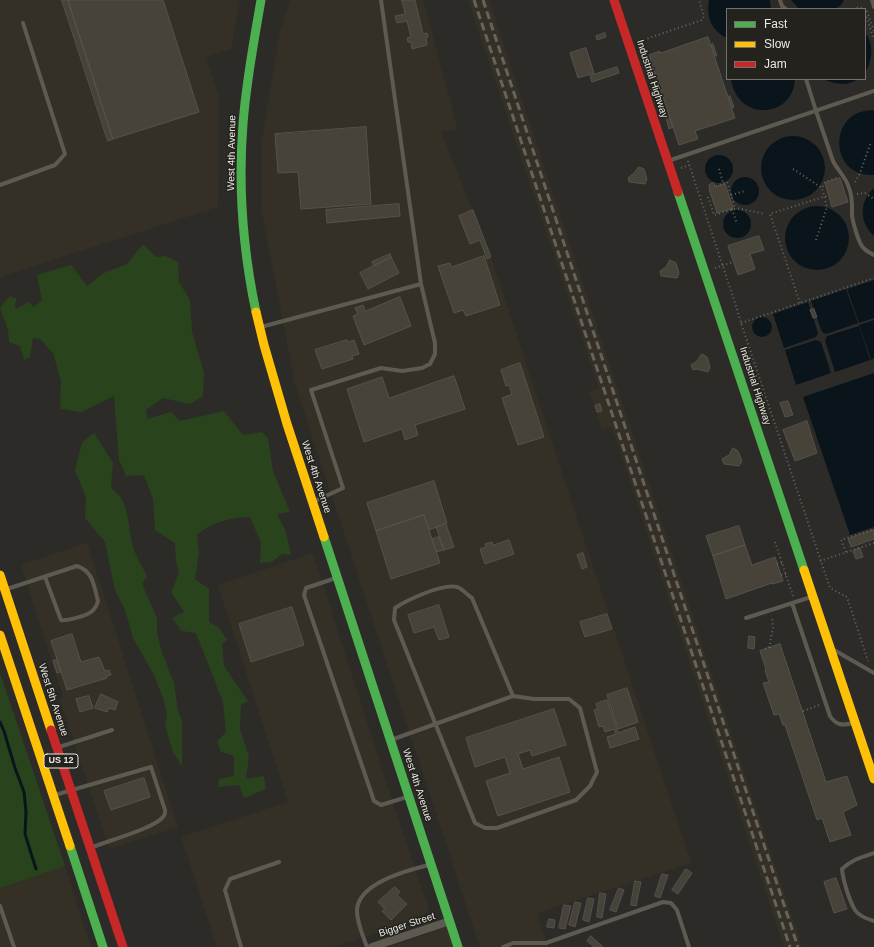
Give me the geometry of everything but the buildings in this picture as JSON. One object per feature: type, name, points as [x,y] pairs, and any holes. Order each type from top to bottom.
[{"type":"main road","name":"West 4th Avenue","points":[[261,0],[243,117],[241,165],[244,228],[260,327],[287,424],[458,947]]},
{"type":"main road","name":"Industrial Highway","points":[[614,0],[874,779]]},
{"type":"main road","name":"West 5th Avenue","points":[[0,575],[123,947]]},
{"type":"main road","name":"US 12","points":[[0,635],[103,947]]},
{"type":"street","name":"Bigger Street","points":[[372,947],[450,921]]},
{"type":"lane","points":[[313,502],[343,488],[311,390],[381,368],[402,371],[422,368],[430,364],[434,354],[435,343],[420,284],[381,0]]},
{"type":"lane","points":[[872,0],[874,7]]},
{"type":"lane","points":[[0,185],[55,165],[65,154],[24,23]]},
{"type":"lane","points":[[806,80],[833,161],[836,168],[844,176],[849,186],[853,201],[852,217],[861,246],[867,252],[874,255]]},
{"type":"lane","points":[[668,161],[874,91]]},
{"type":"lane","points":[[260,327],[420,284]]},
{"type":"lane","points":[[5,590],[77,566],[85,569],[90,575],[98,601],[96,607],[91,612],[65,621],[60,620],[45,577]]},
{"type":"lane","points":[[337,577],[306,588],[304,595],[374,800],[381,805],[409,797]]},
{"type":"lane","points":[[390,740],[435,723],[513,696],[534,699],[569,699],[580,708],[597,772],[590,786],[576,800],[497,828],[486,828],[475,823],[435,723],[394,620],[396,608],[406,601],[447,586],[458,587],[472,598],[513,696]]},
{"type":"lane","points":[[746,618],[813,596]]},
{"type":"lane","points":[[794,603],[830,716],[838,724],[844,725],[855,722]]},
{"type":"lane","points":[[830,648],[873,673]]},
{"type":"lane","points":[[57,748],[112,730]]},
{"type":"lane","points":[[53,796],[151,767],[165,810],[163,818],[144,828],[90,848]]},
{"type":"lane","points":[[874,853],[857,859],[847,864],[842,869],[848,894],[855,910],[863,917],[874,921]]},
{"type":"lane","points":[[241,947],[225,890],[230,879],[279,862]]},
{"type":"lane","points":[[367,947],[360,928],[357,910],[360,900],[368,891],[392,876],[431,864]]},
{"type":"lane","points":[[503,947],[513,943],[538,945],[546,943],[663,902],[671,903],[677,910],[689,947]]},
{"type":"lane","points":[[0,906],[14,947]]},
{"type":"path","points":[[629,44],[702,20],[704,16],[699,0]]},
{"type":"path","points":[[866,6],[874,31]]},
{"type":"path","points":[[866,16],[874,40]]},
{"type":"path","points":[[860,173],[871,142]]},
{"type":"path","points":[[684,156],[690,165],[820,561],[830,588],[847,597],[873,673]]},
{"type":"path","points":[[719,169],[723,183]]},
{"type":"path","points":[[793,169],[821,188],[824,196],[827,208],[816,240]]},
{"type":"path","points":[[821,188],[825,182],[844,176]]},
{"type":"path","points":[[716,186],[726,182],[732,195],[733,209],[737,224]]},
{"type":"path","points":[[732,195],[745,191]]},
{"type":"path","points":[[800,303],[770,214],[829,195]]},
{"type":"path","points":[[867,195],[874,199]]},
{"type":"path","points":[[708,197],[714,215],[733,209],[765,214]]},
{"type":"path","points":[[705,271],[733,262]]},
{"type":"path","points":[[741,323],[874,278]]},
{"type":"path","points":[[846,552],[841,540],[874,529]]},
{"type":"path","points":[[775,542],[794,603]]},
{"type":"path","points":[[820,561],[874,543]]},
{"type":"path","points":[[777,564],[782,563]]},
{"type":"path","points":[[781,575],[786,574]]},
{"type":"path","points":[[765,649],[770,647],[773,628],[770,610]]},
{"type":"path","points":[[803,711],[826,703]]},
{"type":"shaded area","points":[[0,0],[240,0],[231,49],[206,57],[219,96],[218,207],[0,277]]},
{"type":"shaded area","points":[[290,0],[423,0],[458,130],[441,131],[491,257],[691,863],[537,913],[548,947],[480,947],[295,384],[262,213],[262,140],[280,31]]},
{"type":"shaded area","points":[[468,0],[489,0],[802,947],[784,947],[612,427],[602,430],[589,392],[599,388]]},
{"type":"shaded area","points":[[709,0],[770,0],[771,8],[726,8],[726,37],[713,27],[709,17]]},
{"type":"shaded area","points":[[791,0],[844,0],[841,5],[836,8],[798,8]]},
{"type":"shaded area","points":[[866,34],[871,47],[871,57],[866,71]]},
{"type":"shaded area","points":[[731,80],[795,80],[792,92],[786,101],[776,108],[765,110],[754,109],[744,103],[736,93]]},
{"type":"shaded area","points":[[826,80],[857,80],[845,84]]},
{"type":"shaded area","points":[[863,111],[874,111],[874,175],[858,172],[847,165],[840,151],[839,144],[842,129],[851,117]]},
{"type":"shaded area","points":[[793,136],[805,139],[816,145],[822,156],[825,168],[822,180],[816,191],[805,197],[793,200],[781,197],[770,191],[764,180],[761,168],[764,156],[770,145],[781,139]]},
{"type":"shaded area","points":[[719,155],[729,159],[733,169],[729,179],[719,183],[709,179],[705,169],[709,159]]},
{"type":"shaded area","points":[[745,177],[755,181],[759,191],[755,201],[745,205],[735,201],[731,191],[735,181]]},
{"type":"shaded area","points":[[874,188],[874,236],[869,231],[863,219],[863,205],[869,193]]},
{"type":"shaded area","points":[[817,206],[835,212],[843,220],[849,238],[843,256],[835,264],[817,270],[799,264],[791,256],[785,238],[791,220],[799,212]]},
{"type":"shaded area","points":[[737,210],[747,214],[751,224],[747,234],[737,238],[727,234],[723,224],[727,214]]},
{"type":"shaded area","points":[[874,280],[874,318],[859,323],[847,289]]},
{"type":"shaded area","points":[[846,289],[858,323],[826,334],[822,332],[811,301]]},
{"type":"shaded area","points":[[808,302],[818,333],[816,337],[784,348],[773,314]]},
{"type":"shaded area","points":[[762,317],[769,320],[772,327],[769,334],[762,337],[755,334],[752,327],[755,320]]},
{"type":"shaded area","points":[[874,320],[874,358],[871,360],[859,325]]},
{"type":"shaded area","points":[[859,326],[870,360],[835,372],[825,341],[827,336]]},
{"type":"shaded area","points":[[816,340],[821,342],[831,373],[796,385],[785,350]]},
{"type":"shaded area","points":[[874,373],[874,527],[850,535],[803,397]]},
{"type":"shaded area","points":[[87,543],[178,827],[109,849],[60,699],[63,697],[21,565]]},
{"type":"shaded area","points":[[313,553],[397,815],[429,909],[422,919],[333,947],[217,947],[181,837],[288,802],[218,585]]},
{"type":"shaded area","points":[[65,866],[91,947],[0,947],[0,888]]},
{"type":"shaded area","points":[[448,926],[454,947],[391,947]]},
{"type":"green space","points":[[143,244],[156,257],[165,256],[178,262],[179,282],[190,300],[192,332],[204,373],[203,396],[190,404],[163,398],[146,410],[147,419],[171,412],[180,421],[224,411],[243,435],[262,432],[268,438],[273,471],[290,512],[277,514],[286,532],[291,555],[282,554],[272,562],[260,563],[261,543],[250,517],[235,518],[223,521],[197,534],[199,553],[195,579],[209,589],[209,622],[219,628],[227,640],[222,644],[224,666],[248,701],[241,705],[240,730],[249,756],[246,779],[264,776],[266,789],[244,798],[239,785],[218,787],[219,779],[234,776],[234,756],[221,752],[217,742],[226,732],[223,702],[196,633],[182,631],[172,618],[184,612],[171,592],[179,573],[176,561],[175,543],[155,530],[153,499],[144,475],[126,476],[119,460],[114,396],[81,412],[60,409],[61,381],[53,353],[40,339],[33,338],[30,357],[24,360],[20,346],[9,342],[8,330],[0,308],[10,296],[17,299],[15,304],[16,309],[28,302],[34,307],[42,300],[37,275],[71,265],[87,286],[104,273],[127,264]]},
{"type":"green space","points":[[94,433],[113,463],[112,489],[122,500],[127,515],[133,547],[147,576],[142,584],[157,618],[157,632],[161,650],[174,683],[178,711],[182,720],[182,766],[173,752],[165,726],[167,715],[164,701],[154,675],[133,638],[125,610],[115,590],[105,542],[85,518],[86,497],[75,470],[82,442]]},
{"type":"green space","points":[[0,673],[65,866],[0,888]]},
{"type":"waterway","points":[[0,722],[24,792],[26,812],[25,834],[36,869]]},
{"type":"railway","points":[[474,0],[790,947]]},
{"type":"railway","points":[[483,0],[798,947]]},
{"type":"traffic: fast","points":[[256,312],[245,242],[241,194],[241,171],[246,93],[261,0]]},
{"type":"traffic: fast","points":[[678,192],[804,570]]},
{"type":"traffic: fast","points":[[324,537],[458,947]]},
{"type":"traffic: fast","points":[[70,846],[103,947]]},
{"type":"traffic: slow","points":[[256,312],[287,424],[324,537]]},
{"type":"traffic: slow","points":[[804,570],[874,779]]},
{"type":"traffic: slow","points":[[0,575],[51,730]]},
{"type":"traffic: slow","points":[[0,635],[70,846]]},
{"type":"traffic: jam","points":[[614,0],[678,192]]},
{"type":"traffic: jam","points":[[51,730],[123,947]]}]
